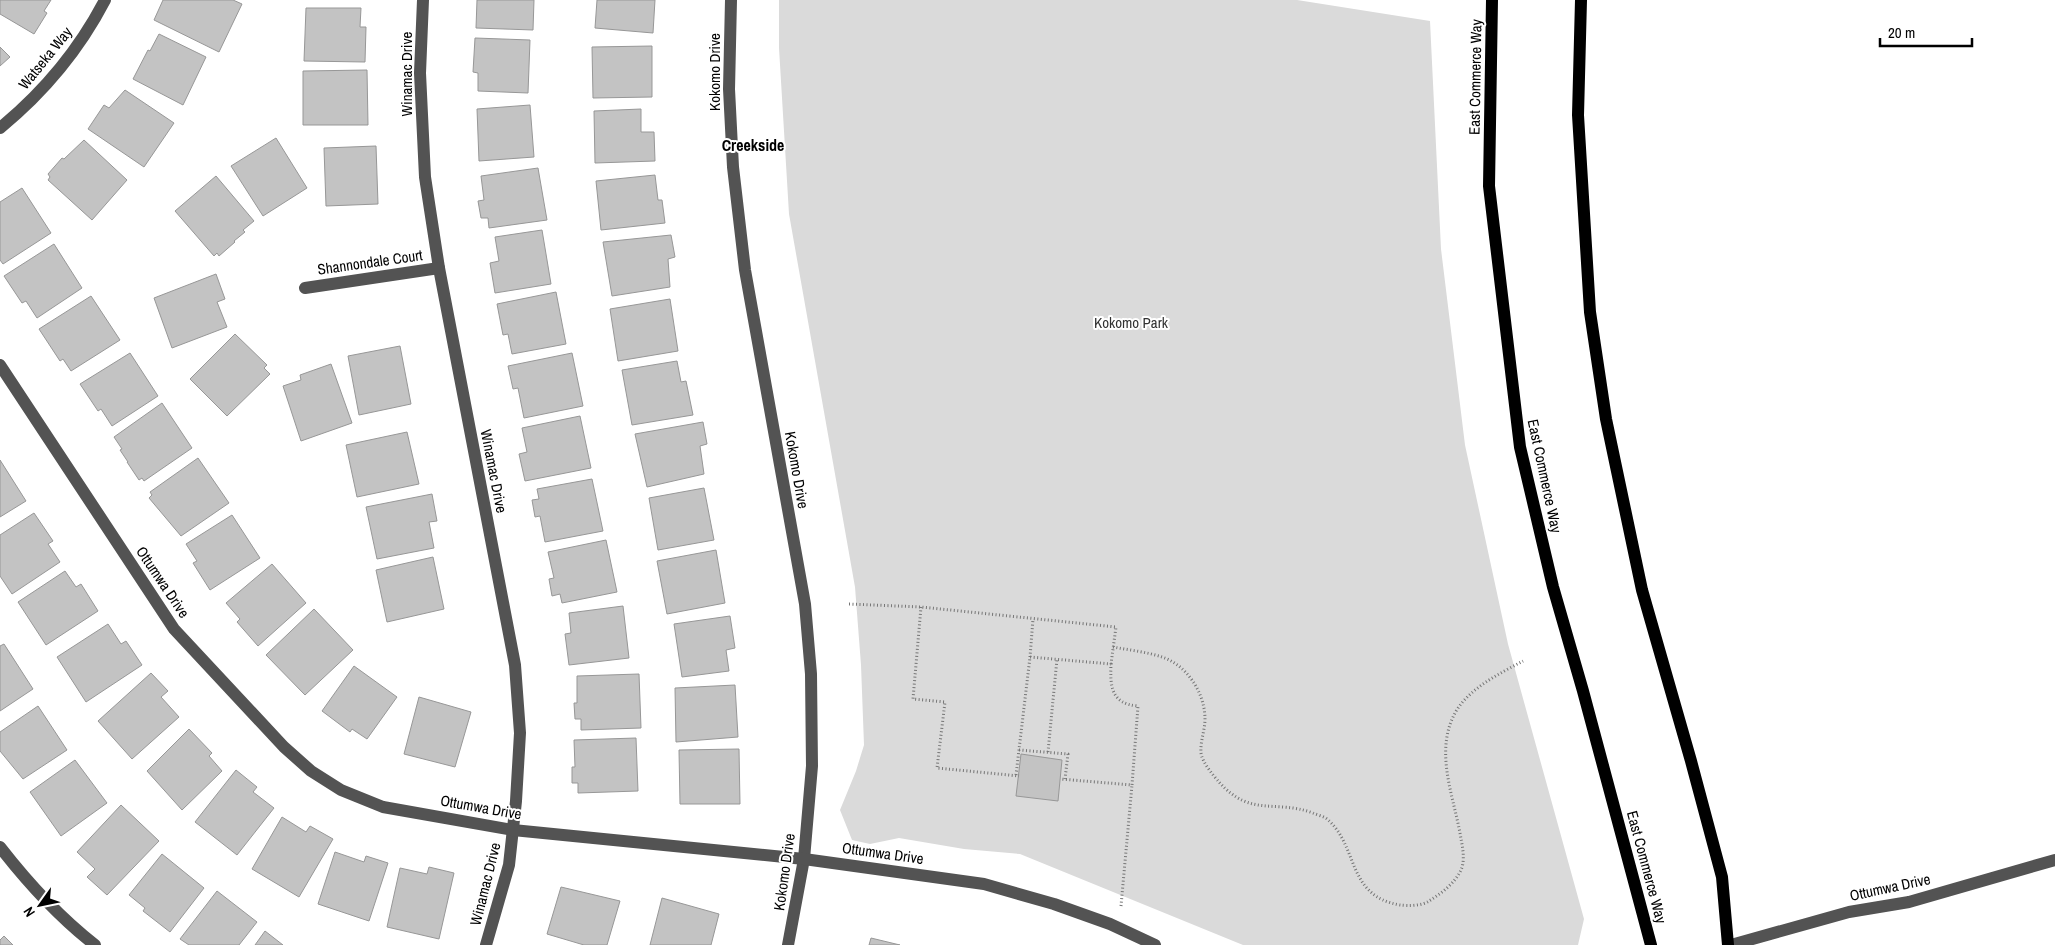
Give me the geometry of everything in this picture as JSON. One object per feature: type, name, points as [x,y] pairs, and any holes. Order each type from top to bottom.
[{"type":"main road","name":"East Commerce Way","points":[[1492,0],[1489,186],[1520,447],[1553,587],[1651,945]]},
{"type":"main road","points":[[1581,0],[1578,115],[1590,312],[1604,409],[1642,590],[1722,877],[1729,945]]},
{"type":"street","name":"Watseka Way","points":[[0,128],[25,108],[66,63],[92,26],[105,0]]},
{"type":"street","name":"Winamac Drive","points":[[423,0],[420,73],[425,177],[439,268],[515,665],[520,733],[509,865],[486,945]]},
{"type":"street","name":"Kokomo Drive","points":[[731,0],[729,89],[733,167],[742,252],[805,604],[811,674],[812,766],[804,859],[788,945]]},
{"type":"street","name":"Shannondale Court","points":[[305,288],[439,268]]},
{"type":"street","name":"Ottumwa Drive","points":[[0,365],[174,629],[239,700],[304,765],[341,790],[383,807],[513,830],[804,859],[984,884],[1110,924],[1149,944]]},
{"type":"street","points":[[0,847],[24,878],[79,932],[95,945]]},
{"type":"street","name":"Ottumwa Drive","points":[[1729,945],[1849,912],[1909,902],[2055,860]]},
{"type":"path","points":[[849,604],[921,607],[1116,627],[1110,684],[1116,697],[1127,705],[1138,706],[1121,909]]},
{"type":"path","points":[[921,607],[913,699],[945,702],[937,768],[1017,776],[1033,618]]},
{"type":"path","points":[[1113,647],[1163,657],[1179,666],[1191,679],[1202,697],[1205,718],[1201,754],[1219,783],[1242,802],[1254,806],[1304,810],[1326,818],[1344,844],[1356,874],[1369,890],[1386,902],[1407,906],[1428,903],[1454,883],[1462,868],[1463,850],[1449,785],[1444,749],[1453,716],[1467,698],[1484,682],[1523,661]]},
{"type":"path","points":[[1030,657],[1111,664]]},
{"type":"path","points":[[1048,752],[1057,659]]},
{"type":"path","points":[[1019,750],[1068,754],[1065,779]]},
{"type":"path","points":[[1060,779],[1132,786]]},
{"type":"green space","name":"Kokomo Park","points":[[779,0],[1297,0],[1430,21],[1441,249],[1465,445],[1508,644],[1584,919],[1578,945],[1243,945],[1020,854],[964,849],[899,838],[870,844],[852,840],[840,810],[856,771],[864,745],[861,665],[855,587],[789,214],[779,48]]},
{"type":"building","points":[[0,0],[51,0],[44,11],[47,13],[34,34],[0,14]]},
{"type":"building","points":[[163,0],[233,0],[242,4],[219,52],[154,20]]},
{"type":"building","points":[[477,0],[534,0],[533,30],[476,28]]},
{"type":"building","points":[[597,0],[655,0],[653,33],[595,28]]},
{"type":"building","points":[[306,8],[361,8],[360,27],[366,27],[365,62],[304,61]]},
{"type":"building","points":[[159,34],[206,57],[183,105],[133,79],[148,50],[150,51]]},
{"type":"building","points":[[475,38],[530,40],[528,93],[478,91],[478,73],[473,72]]},
{"type":"building","points":[[652,46],[652,97],[593,98],[592,47]]},
{"type":"building","points":[[0,47],[10,57],[0,66]]},
{"type":"building","points":[[367,70],[368,125],[303,125],[303,71]]},
{"type":"building","points":[[125,90],[174,123],[144,167],[88,129],[104,105],[109,108]]},
{"type":"building","points":[[530,105],[534,157],[479,161],[477,109]]},
{"type":"building","points":[[641,109],[641,132],[654,132],[655,161],[595,163],[594,111]]},
{"type":"building","points":[[276,138],[307,188],[263,216],[231,166]]},
{"type":"building","points":[[84,140],[127,180],[92,220],[48,180],[50,177],[48,174],[62,158],[64,159]]},
{"type":"building","points":[[376,146],[378,204],[326,206],[324,148]]},
{"type":"building","points":[[538,168],[547,220],[489,228],[488,218],[481,218],[478,201],[484,200],[481,176]]},
{"type":"building","points":[[655,175],[658,200],[662,200],[665,223],[601,230],[596,181]]},
{"type":"building","points":[[216,176],[254,221],[219,256],[217,253],[214,256],[175,211]]},
{"type":"building","points":[[22,188],[51,233],[3,264],[0,260],[0,202]]},
{"type":"building","points":[[542,230],[551,284],[495,293],[490,263],[499,261],[495,237]]},
{"type":"building","points":[[671,235],[675,257],[668,259],[670,287],[612,296],[603,242]]},
{"type":"building","points":[[54,244],[82,288],[37,318],[26,301],[22,303],[4,276]]},
{"type":"building","points":[[216,274],[225,299],[217,302],[227,327],[172,348],[154,298]]},
{"type":"building","points":[[556,292],[566,344],[512,354],[508,334],[503,335],[497,304]]},
{"type":"building","points":[[91,296],[120,340],[71,371],[63,359],[60,361],[39,329]]},
{"type":"building","points":[[670,299],[678,351],[618,361],[610,309]]},
{"type":"building","points":[[235,334],[267,365],[264,368],[270,374],[227,416],[190,379]]},
{"type":"building","points":[[400,346],[411,404],[359,415],[348,356]]},
{"type":"building","points":[[130,353],[158,396],[112,426],[101,409],[98,411],[80,384]]},
{"type":"building","points":[[572,353],[583,406],[524,418],[518,388],[513,389],[508,366]]},
{"type":"building","points":[[677,361],[681,382],[686,381],[693,415],[632,425],[622,370]]},
{"type":"building","points":[[331,364],[352,423],[301,441],[283,386],[301,380],[300,375]]},
{"type":"building","points":[[162,403],[192,448],[144,481],[142,478],[139,480],[114,437]]},
{"type":"building","points":[[580,416],[591,468],[525,481],[519,454],[527,452],[522,428]]},
{"type":"building","points":[[703,422],[707,444],[700,446],[704,474],[647,487],[635,434]]},
{"type":"building","points":[[407,432],[419,484],[357,497],[346,445]]},
{"type":"building","points":[[198,458],[229,503],[181,536],[149,498],[152,495],[150,492]]},
{"type":"building","points":[[0,460],[26,501],[0,517]]},
{"type":"building","points":[[592,479],[603,531],[545,542],[540,516],[535,517],[532,500],[539,499],[537,489]]},
{"type":"building","points":[[704,488],[714,540],[658,550],[649,498]]},
{"type":"building","points":[[432,494],[437,521],[429,522],[434,548],[377,559],[366,507]]},
{"type":"building","points":[[34,513],[53,541],[48,544],[60,562],[12,594],[0,576],[0,535]]},
{"type":"building","points":[[232,515],[260,558],[210,590],[193,563],[197,561],[186,544]]},
{"type":"building","points":[[606,540],[617,592],[562,603],[560,594],[552,596],[549,579],[554,578],[548,552]]},
{"type":"building","points":[[716,550],[725,603],[667,614],[657,561]]},
{"type":"building","points":[[433,557],[444,609],[387,622],[376,570]]},
{"type":"building","points":[[272,564],[306,603],[258,646],[237,622],[240,619],[226,603]]},
{"type":"building","points":[[65,571],[76,587],[81,584],[98,611],[46,645],[18,602]]},
{"type":"building","points":[[623,606],[629,658],[569,665],[565,634],[571,633],[569,613]]},
{"type":"building","points":[[314,609],[353,650],[305,695],[266,655]]},
{"type":"building","points":[[730,616],[735,648],[726,650],[729,671],[682,677],[674,624]]},
{"type":"building","points":[[108,624],[121,644],[126,641],[142,665],[86,702],[57,657]]},
{"type":"building","points":[[4,644],[33,689],[0,711],[0,646]]},
{"type":"building","points":[[354,666],[397,697],[367,739],[352,729],[350,732],[322,711]]},
{"type":"building","points":[[151,673],[168,691],[161,697],[179,717],[132,759],[98,721]]},
{"type":"building","points":[[639,674],[641,728],[581,730],[581,719],[575,719],[574,703],[577,703],[577,676]]},
{"type":"building","points":[[735,685],[738,737],[676,742],[675,688]]},
{"type":"building","points":[[419,697],[471,712],[455,767],[404,754]]},
{"type":"building","points":[[38,706],[67,750],[23,779],[0,751],[0,732]]},
{"type":"building","points":[[189,729],[212,753],[209,756],[222,771],[182,810],[147,771]]},
{"type":"building","points":[[636,738],[638,791],[578,793],[578,783],[572,783],[572,767],[575,767],[574,740]]},
{"type":"building","points":[[739,749],[740,804],[680,804],[679,750]]},
{"type":"building","points":[[1021,754],[1062,760],[1058,801],[1016,796]]},
{"type":"building","points":[[75,760],[107,803],[61,836],[30,792]]},
{"type":"building","points":[[236,770],[257,787],[253,792],[274,808],[237,855],[195,822]]},
{"type":"building","points":[[121,805],[159,841],[107,895],[87,877],[95,869],[77,852]]},
{"type":"building","points":[[282,817],[306,832],[310,826],[333,839],[299,897],[252,869]]},
{"type":"building","points":[[335,852],[364,862],[366,856],[388,863],[369,921],[318,904]]},
{"type":"building","points":[[162,854],[204,888],[170,932],[143,911],[145,908],[129,895]]},
{"type":"building","points":[[429,867],[454,873],[439,939],[387,927],[400,868],[427,874]]},
{"type":"building","points":[[561,887],[620,901],[607,945],[584,945],[547,934]]},
{"type":"building","points":[[217,891],[257,922],[239,945],[189,945],[180,939]]},
{"type":"building","points":[[662,898],[719,914],[711,945],[650,945]]},
{"type":"building","points":[[265,931],[283,945],[255,945]]},
{"type":"building","points":[[4,936],[13,945],[0,945],[0,940]]},
{"type":"building","points":[[871,938],[900,945],[869,945]]},
{"type":"district","name":"Creekside","points":[[753,145]]}]
